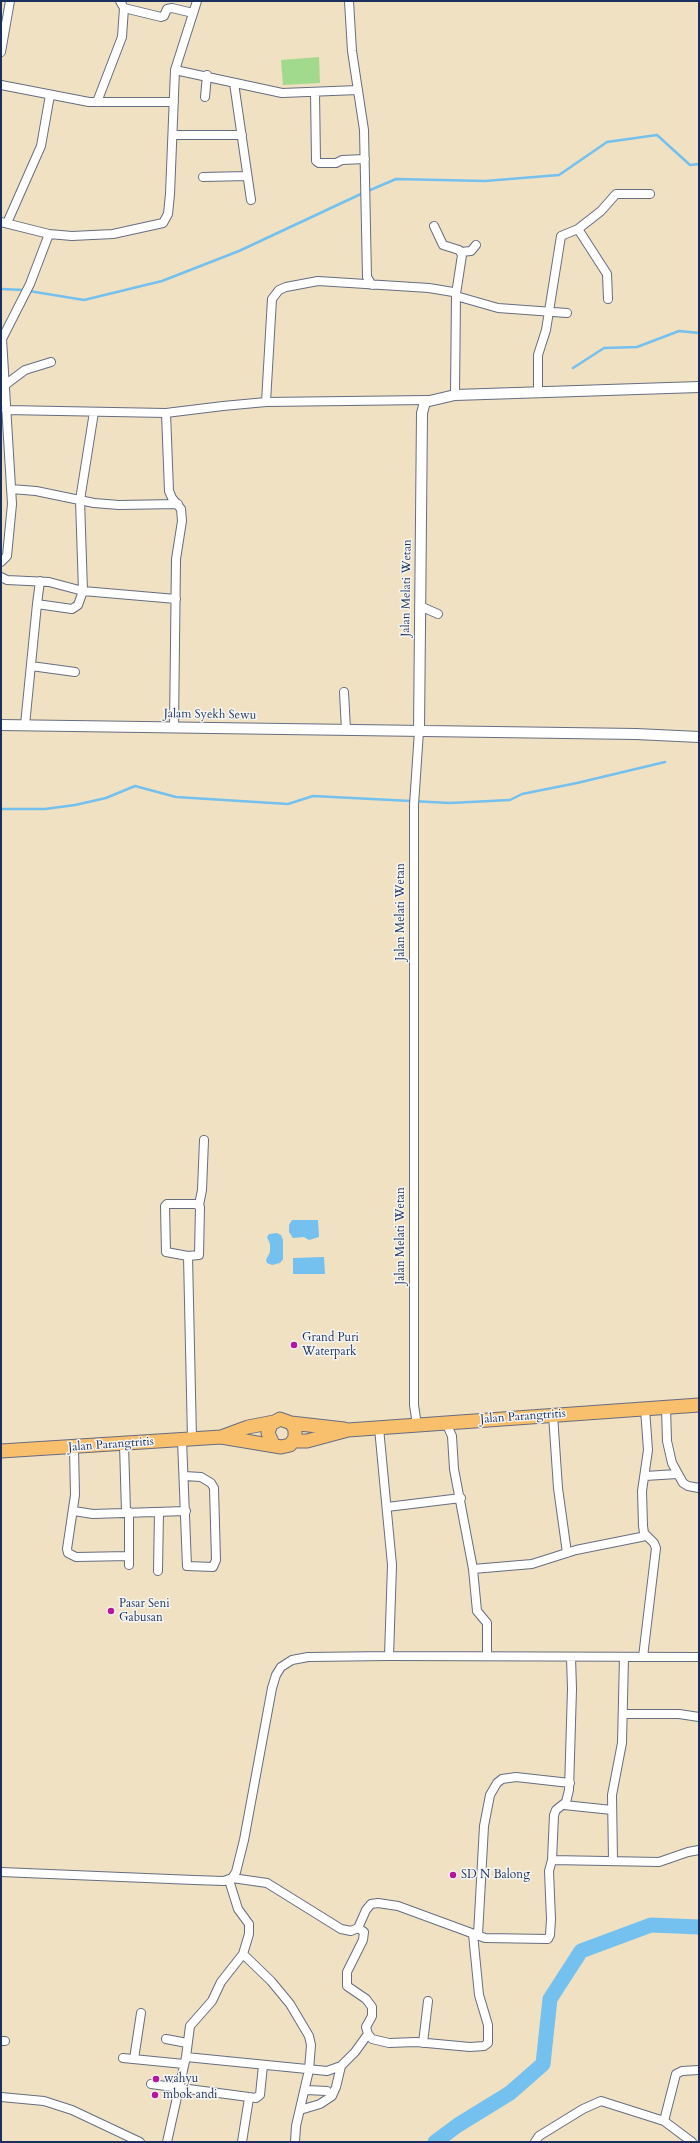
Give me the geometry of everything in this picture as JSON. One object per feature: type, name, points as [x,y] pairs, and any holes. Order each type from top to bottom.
[{"type":"main road","name":"Jalan Parangtritis","points":[[293,1441],[307,1441],[348,1430],[699,1405]]},
{"type":"main road","points":[[283,1419],[291,1423],[295,1429],[293,1441],[286,1447],[277,1447],[273,1444],[268,1433],[274,1422],[283,1419]]},
{"type":"main road","name":"Jalan Parangtritis","points":[[1,1451],[74,1448],[221,1437],[248,1427],[274,1422]]},
{"type":"main road","name":"Jalan Parangtritis","points":[[291,1423],[327,1426],[348,1430]]},
{"type":"main road","name":"Jalan Parangtritis","points":[[221,1437],[249,1443],[273,1444]]},
{"type":"street","points":[[1,52],[10,1]]},
{"type":"street","points":[[50,95],[41,146],[4,222],[49,234],[72,236],[100,235],[132,231],[163,223],[168,214],[170,201],[175,70],[197,1]]},
{"type":"street","points":[[349,1],[352,51],[362,112],[365,158],[367,277],[372,285]]},
{"type":"street","points":[[97,102],[122,37],[122,5],[161,17],[164,16],[167,9],[172,8],[193,13]]},
{"type":"street","points":[[175,70],[207,75],[234,83],[282,93],[358,90]]},
{"type":"street","points":[[205,97],[207,75]]},
{"type":"street","points":[[234,83],[251,200]]},
{"type":"street","points":[[1,85],[50,95],[97,102],[174,102]]},
{"type":"street","points":[[315,92],[316,161],[319,163],[336,163],[342,160],[365,158]]},
{"type":"street","points":[[173,135],[242,135]]},
{"type":"street","points":[[203,178],[248,176]]},
{"type":"street","points":[[538,392],[538,355],[544,342],[559,242],[565,233],[578,230],[601,211],[616,194],[650,194]]},
{"type":"street","points":[[434,226],[443,245],[461,252],[471,251],[476,245]]},
{"type":"street","points":[[578,230],[607,274],[608,299]]},
{"type":"street","points":[[1,562],[7,556],[11,521],[11,489],[4,437],[6,410],[2,342],[5,332],[30,284],[49,234]]},
{"type":"street","points":[[455,395],[456,295],[462,259],[461,252]]},
{"type":"street","points":[[266,402],[270,311],[275,294],[286,287],[309,282],[429,288],[453,292],[456,295],[498,308],[548,313],[567,313]]},
{"type":"street","points":[[4,385],[24,370],[51,362]]},
{"type":"street","points":[[6,410],[166,413],[215,406],[266,402],[428,400],[455,395],[532,394],[538,392],[699,387]]},
{"type":"street","name":"Jalan Melati Wetan","points":[[417,1425],[414,1405],[414,805],[419,731],[422,413],[424,405],[428,400]]},
{"type":"street","points":[[37,604],[74,608],[78,605],[83,591],[80,500],[94,412]]},
{"type":"street","points":[[166,413],[169,491],[181,509],[182,521],[176,560],[174,727]]},
{"type":"street","points":[[11,489],[36,490],[80,500],[120,505],[178,504]]},
{"type":"street","points":[[1,577],[7,580],[40,581],[83,591],[176,599]]},
{"type":"street","points":[[25,725],[40,581]]},
{"type":"street","points":[[420,606],[438,614]]},
{"type":"street","points":[[31,666],[75,672]]},
{"type":"street","points":[[344,692],[346,730]]},
{"type":"street","name":"Jalam Syekh Sewu","points":[[1,725],[636,734],[699,737]]},
{"type":"street","points":[[198,1205],[169,1204],[165,1206],[166,1252],[188,1256],[199,1255],[198,1205],[202,1190],[204,1140]]},
{"type":"street","points":[[184,1476],[201,1476],[211,1483],[214,1488],[216,1560],[214,1566],[186,1566],[186,1511],[184,1476],[187,1440],[188,1256]]},
{"type":"street","points":[[666,1407],[668,1448],[677,1474],[685,1485],[699,1488]]},
{"type":"street","points":[[643,1657],[656,1548],[654,1543],[646,1536],[642,1515],[648,1450],[645,1409]]},
{"type":"street","points":[[553,1415],[558,1488],[567,1553]]},
{"type":"street","points":[[446,1423],[452,1436],[454,1468],[474,1569],[477,1611],[487,1623],[489,1632],[487,1656]]},
{"type":"street","points":[[379,1428],[392,1565],[389,1656]]},
{"type":"street","points":[[124,1444],[129,1565]]},
{"type":"street","points":[[74,1448],[74,1511],[66,1549],[68,1554],[76,1557],[129,1556]]},
{"type":"street","points":[[645,1476],[677,1474]]},
{"type":"street","points":[[387,1507],[461,1498]]},
{"type":"street","points":[[74,1511],[93,1514],[186,1511]]},
{"type":"street","points":[[158,1571],[159,1512]]},
{"type":"street","points":[[474,1569],[532,1564],[567,1553],[646,1536]]},
{"type":"street","points":[[167,2142],[180,2087],[190,2026],[212,2001],[221,1982],[243,1954],[250,1929],[249,1924],[238,1909],[231,1879],[236,1872],[244,1840],[272,1688],[276,1675],[281,1667],[292,1660],[308,1657],[699,1657]]},
{"type":"street","points":[[1,1872],[194,1880],[231,1879],[267,1883],[341,1930],[352,1931],[358,1928],[366,1910],[371,1904],[378,1903],[398,1906],[475,1934],[496,1939],[550,1937],[551,1919],[548,1875],[549,1865],[552,1860],[554,1815],[556,1810],[564,1805],[568,1797],[570,1783],[572,1689],[571,1657]]},
{"type":"street","points":[[613,1860],[612,1795],[622,1743],[624,1714],[624,1657]]},
{"type":"street","points":[[624,1714],[679,1714],[699,1717]]},
{"type":"street","points":[[358,1928],[364,1932],[363,1940],[347,1972],[346,1979],[347,1986],[366,1999],[372,2006],[372,2016],[366,2027],[368,2034],[376,2041],[470,2047],[484,2046],[488,2042],[488,2025],[479,1995],[475,1934],[484,1826],[490,1795],[497,1783],[502,1779],[516,1777],[570,1783]]},
{"type":"street","points":[[564,1805],[612,1810]]},
{"type":"street","points":[[552,1860],[659,1862],[688,1852],[699,1850]]},
{"type":"street","points":[[243,1954],[285,1999],[309,2036],[311,2045],[309,2070],[295,2142]]},
{"type":"street","points":[[423,2043],[428,2000]]},
{"type":"street","points":[[134,2059],[141,2013]]},
{"type":"street","points":[[123,2058],[263,2065],[327,2071],[341,2066],[355,2052],[368,2034]]},
{"type":"street","points":[[166,2039],[187,2043]]},
{"type":"street","points":[[151,2084],[256,2098],[260,2095],[263,2065]]},
{"type":"street","points":[[300,2110],[320,2104],[332,2096],[336,2087],[341,2066]]},
{"type":"street","points":[[664,2121],[676,2074],[682,2071],[699,2070]]},
{"type":"street","points":[[306,2090],[327,2091]]},
{"type":"street","points":[[1,2097],[44,2101],[72,2110],[140,2142]]},
{"type":"street","points":[[242,2142],[249,2098]]},
{"type":"street","points":[[535,2142],[539,2136],[599,2102],[612,2104],[664,2121],[692,2142]]},
{"type":"green space","points":[[319,57],[320,83],[283,85],[281,60]]},
{"type":"water","points":[[292,1220],[318,1220],[319,1237],[309,1240],[304,1237],[293,1238],[289,1232],[289,1225]]},
{"type":"water","points":[[277,1233],[281,1235],[283,1240],[283,1259],[280,1263],[272,1265],[267,1263],[266,1260],[270,1252],[270,1244],[267,1237],[269,1234]]},
{"type":"water","points":[[324,1257],[325,1274],[293,1274],[293,1258]]},
{"type":"waterway","points":[[368,191],[396,179],[485,181],[559,175],[607,142],[657,135],[690,165],[699,164]]},
{"type":"waterway","points":[[29,291],[84,300],[162,281],[239,251],[363,193]]},
{"type":"waterway","points":[[1,289],[24,290]]},
{"type":"waterway","points":[[573,368],[604,348],[637,347],[679,331],[699,333]]},
{"type":"waterway","points":[[1,809],[45,809],[75,805],[106,798],[135,786],[176,797],[288,804],[313,796],[450,803],[510,800],[522,794],[577,783],[665,762]]},
{"type":"waterway","points":[[435,2142],[458,2125],[510,2093],[543,2064],[550,1999],[581,1951],[651,1925],[699,1927]]},
{"type":"place","name":"Grand Puri Waterpark","points":[[294,1345]]},
{"type":"place","name":"Pasar Seni Gabusan","points":[[111,1611]]},
{"type":"place","name":"SD N Balong","points":[[453,1875]]},
{"type":"place","name":"wahyu","points":[[156,2079]]},
{"type":"place","name":"mbok andi","points":[[155,2095]]}]
